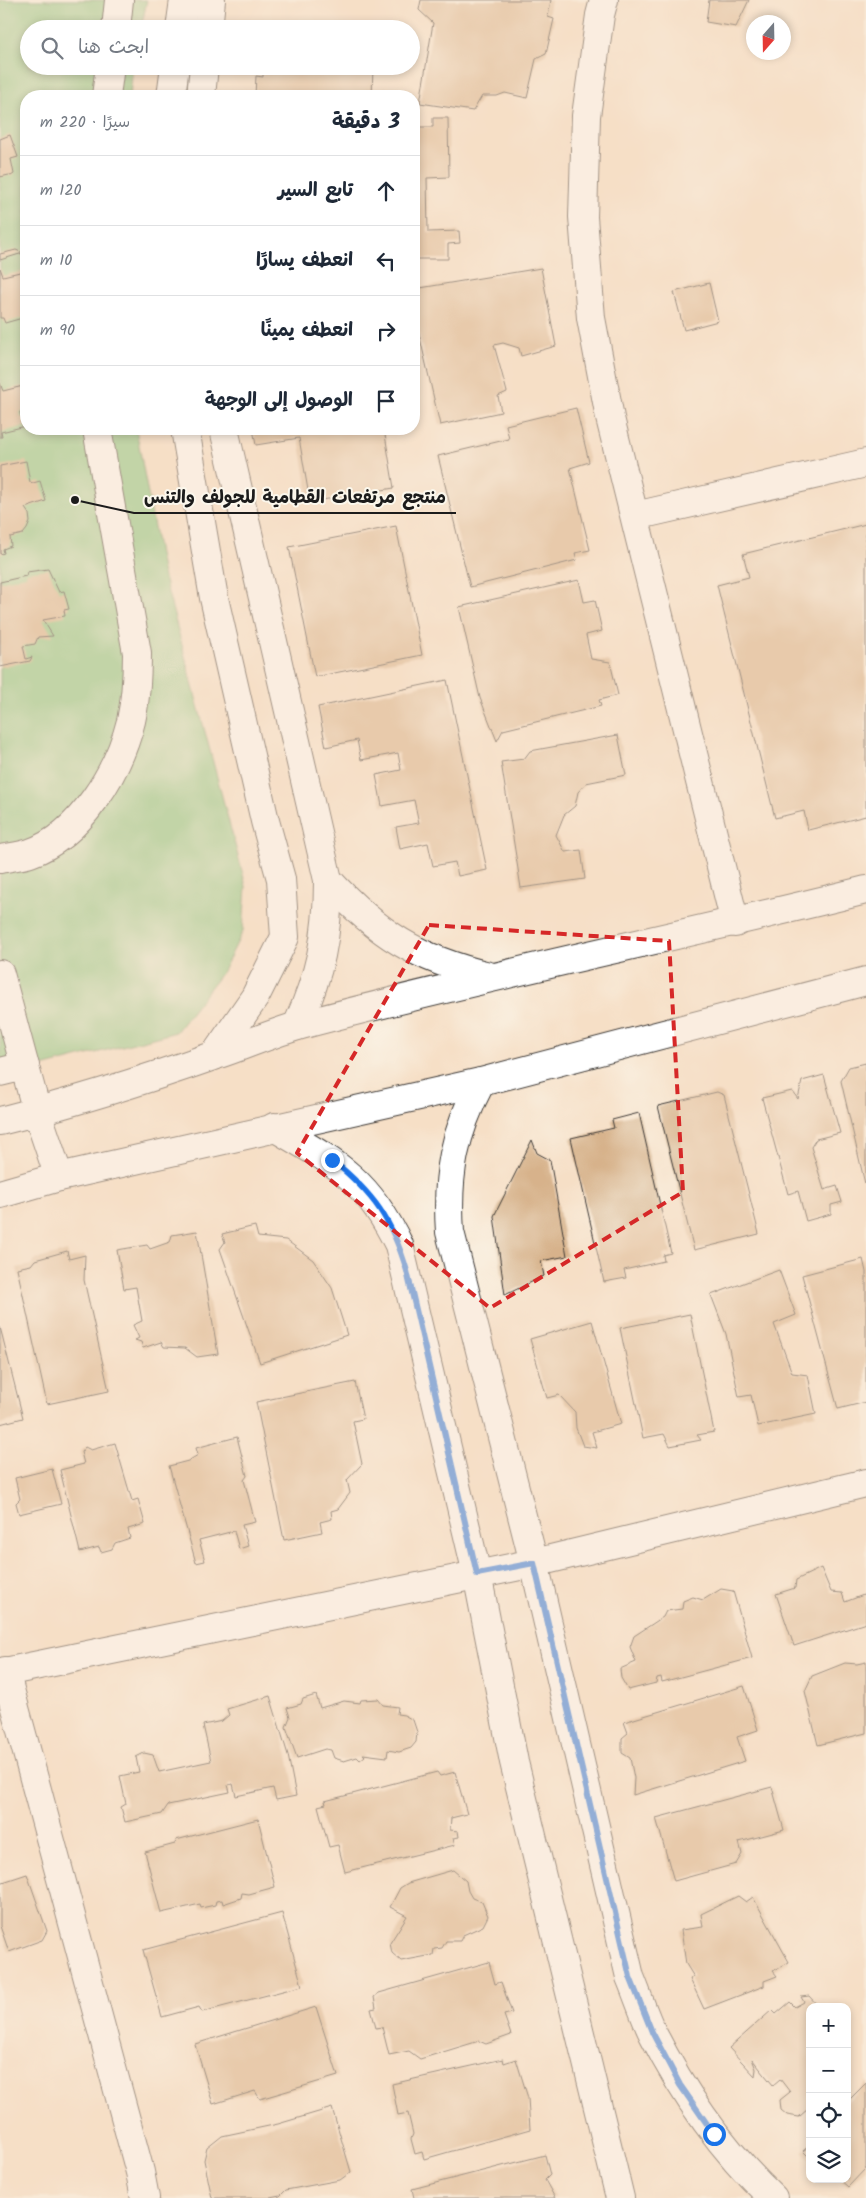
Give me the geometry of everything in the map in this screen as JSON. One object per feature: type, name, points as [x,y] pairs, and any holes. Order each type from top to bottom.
[{"type":"street","points":[[117,20],[120,0]]},
{"type":"street","points":[[181,20],[184,0]]},
{"type":"street","points":[[209,20],[211,0]]},
{"type":"street","points":[[604,0],[600,15],[586,116],[583,217],[591,318],[610,418],[735,923]]},
{"type":"street","points":[[107,90],[109,75]]},
{"type":"street","points":[[172,90],[174,75]]},
{"type":"street","points":[[202,90],[203,75]]},
{"type":"street","points":[[0,859],[30,853],[59,838],[84,814],[104,785],[120,755],[130,722],[136,688],[137,653],[98,435]]},
{"type":"street","points":[[185,435],[214,598],[265,821],[281,879],[285,937],[255,997],[214,1056]]},
{"type":"street","points":[[225,435],[328,880],[328,918],[323,955],[313,991],[298,1026]]},
{"type":"street","points":[[635,516],[866,463]]},
{"type":"street","points":[[328,880],[355,909],[385,933],[419,953],[455,968],[493,977]]},
{"type":"street","points":[[0,1121],[37,1112],[214,1056],[298,1026],[493,977],[735,923],[866,890]]},
{"type":"street","points":[[0,974],[12,1069],[37,1112],[59,1176]]},
{"type":"street","points":[[0,1194],[59,1176],[481,1082],[866,981]]},
{"type":"street","points":[[481,1082],[466,1110],[456,1140],[450,1170],[448,1201],[450,1232],[534,1563],[630,1977],[652,2032],[680,2085],[714,2134],[753,2180],[772,2198]]},
{"type":"street","points":[[274,1127],[332,1160],[354,1178],[388,1220],[399,1245],[407,1271],[477,1574],[514,1762],[620,2198]]},
{"type":"street","points":[[145,2198],[140,2172],[3,1672],[534,1563],[866,1483]]},
{"type":"highlighted area","points":[[429,925],[669,941],[683,1192],[490,1308],[297,1153]]},
{"type":"green space","points":[[0,0],[147,0],[143,20],[20,20],[20,75],[132,75],[131,90],[20,90],[20,435],[137,435],[162,570],[246,886],[243,931],[223,971],[176,1032],[0,1078]]},
{"type":"building","points":[[421,0],[551,0],[548,17],[554,19],[546,54],[536,59],[527,98],[505,93],[497,96],[482,96],[473,111],[420,103],[433,23],[419,10]]},
{"type":"building","points":[[709,0],[749,0],[736,27],[706,22]]},
{"type":"building","points":[[263,75],[373,75],[372,90],[255,90],[256,76],[263,77]]},
{"type":"building","points":[[433,118],[448,118],[449,177],[427,178],[428,232],[459,231],[460,243],[448,244],[448,259],[420,259],[420,127],[433,127]]},
{"type":"building","points":[[10,135],[18,157],[11,159],[14,174],[0,177],[0,139]]},
{"type":"building","points":[[16,250],[20,252],[20,254],[0,260],[0,254]]},
{"type":"building","points":[[0,268],[3,276],[20,272],[20,319],[5,323],[3,318],[0,318]]},
{"type":"building","points":[[541,268],[556,346],[521,356],[519,348],[503,343],[494,345],[507,392],[498,396],[501,412],[440,425],[420,338],[420,288]]},
{"type":"building","points":[[709,283],[718,321],[684,330],[674,292]]},
{"type":"building","points":[[0,383],[3,391],[20,387],[20,427],[1,432],[2,437],[0,437]]},
{"type":"building","points":[[576,408],[589,462],[570,468],[590,550],[575,553],[577,560],[470,587],[438,456],[509,439],[506,425]]},
{"type":"building","points":[[254,435],[385,435],[394,488],[310,502],[299,438],[256,445]]},
{"type":"building","points":[[26,461],[30,482],[40,481],[46,501],[25,508],[29,514],[30,522],[27,529],[23,534],[10,537],[11,546],[3,549],[4,553],[0,554],[0,466]]},
{"type":"building","points":[[866,524],[866,816],[808,830],[804,811],[775,818],[717,585],[749,577],[743,554]]},
{"type":"building","points":[[396,526],[422,655],[315,677],[289,547]]},
{"type":"building","points":[[48,569],[59,592],[64,591],[69,609],[64,610],[65,616],[43,620],[53,636],[38,637],[35,644],[23,646],[26,659],[32,657],[30,661],[0,667],[0,582],[26,576],[27,572]]},
{"type":"building","points":[[579,580],[584,602],[595,600],[602,631],[586,635],[591,659],[610,662],[618,695],[599,700],[601,706],[503,730],[497,741],[480,698],[459,607]]},
{"type":"building","points":[[447,680],[487,870],[458,876],[455,862],[433,866],[428,843],[400,849],[396,827],[419,823],[414,800],[382,806],[376,775],[401,770],[398,753],[361,760],[357,740],[326,747],[318,707]]},
{"type":"building","points":[[618,735],[626,775],[586,783],[578,792],[575,806],[564,815],[556,835],[565,852],[581,850],[585,879],[521,888],[501,762],[524,759],[530,751]]},
{"type":"building","points":[[866,1063],[865,1184],[841,1081],[849,1067]]},
{"type":"building","points":[[824,1075],[840,1133],[816,1139],[811,1147],[824,1190],[837,1186],[842,1202],[831,1205],[831,1214],[806,1221],[798,1191],[788,1194],[762,1098],[792,1091],[798,1099],[802,1081]]},
{"type":"building","points":[[717,1092],[724,1095],[759,1234],[694,1250],[658,1106]]},
{"type":"building","points":[[639,1113],[671,1253],[663,1255],[664,1261],[624,1270],[626,1278],[604,1282],[571,1138],[614,1128],[612,1120]]},
{"type":"building","points":[[532,1140],[537,1153],[550,1160],[567,1256],[541,1261],[544,1276],[505,1295],[494,1216]]},
{"type":"building","points":[[255,1226],[258,1237],[286,1240],[313,1260],[332,1288],[347,1335],[260,1363],[220,1249],[225,1242],[222,1234]]},
{"type":"building","points":[[197,1231],[218,1354],[197,1357],[185,1348],[164,1347],[161,1342],[143,1348],[141,1342],[135,1340],[139,1338],[133,1325],[142,1321],[136,1287],[124,1289],[117,1250],[147,1245],[150,1249],[170,1242],[172,1235]]},
{"type":"building","points":[[67,1251],[69,1259],[85,1255],[84,1280],[109,1391],[47,1404],[17,1268],[31,1265],[35,1260]]},
{"type":"building","points":[[863,1259],[866,1272],[866,1402],[838,1409],[802,1275]]},
{"type":"building","points":[[779,1270],[796,1315],[774,1324],[792,1373],[808,1375],[816,1414],[758,1426],[751,1395],[739,1397],[726,1334],[711,1295]]},
{"type":"building","points":[[690,1314],[714,1432],[697,1435],[701,1440],[670,1446],[664,1434],[643,1438],[620,1328]]},
{"type":"building","points":[[592,1321],[621,1424],[592,1432],[597,1448],[583,1446],[576,1428],[575,1412],[559,1395],[547,1398],[530,1339]]},
{"type":"building","points":[[0,1327],[23,1418],[0,1424]]},
{"type":"building","points":[[355,1382],[363,1419],[353,1421],[362,1464],[347,1480],[350,1493],[338,1509],[331,1511],[332,1519],[320,1522],[322,1532],[284,1540],[256,1402]]},
{"type":"building","points":[[237,1437],[247,1476],[244,1480],[255,1522],[242,1525],[248,1546],[239,1549],[234,1531],[199,1540],[205,1561],[196,1563],[169,1466],[188,1461],[198,1455],[196,1448]]},
{"type":"building","points":[[115,1443],[132,1501],[138,1499],[145,1524],[128,1529],[130,1538],[115,1543],[112,1549],[101,1552],[99,1547],[80,1552],[60,1470],[84,1464],[81,1452],[85,1447],[91,1450]]},
{"type":"building","points":[[52,1469],[61,1504],[19,1514],[16,1503],[20,1499],[15,1478]]},
{"type":"building","points":[[821,1568],[831,1592],[842,1593],[845,1602],[866,1594],[866,1623],[794,1646],[776,1594],[795,1588],[796,1580]]},
{"type":"building","points":[[721,1589],[733,1591],[752,1658],[662,1682],[661,1677],[657,1678],[656,1683],[628,1690],[621,1678],[620,1669],[636,1662],[630,1647],[634,1636],[663,1617],[666,1611],[682,1609],[683,1601],[693,1597],[703,1600]]},
{"type":"building","points":[[866,1662],[866,1733],[818,1745],[805,1691],[812,1676],[845,1663],[857,1664]]},
{"type":"building","points":[[744,1686],[758,1730],[737,1737],[745,1761],[633,1795],[634,1778],[630,1758],[622,1753],[622,1738],[628,1733],[624,1722]]},
{"type":"building","points":[[316,1695],[320,1708],[344,1701],[360,1703],[361,1700],[378,1699],[383,1705],[398,1707],[397,1714],[404,1715],[413,1720],[417,1732],[416,1742],[411,1748],[399,1752],[388,1750],[387,1757],[363,1754],[365,1756],[360,1760],[357,1757],[344,1761],[334,1758],[331,1750],[325,1749],[297,1758],[286,1727],[290,1717],[287,1708],[301,1704],[303,1699]]},
{"type":"building","points":[[270,1696],[288,1755],[296,1796],[276,1800],[273,1788],[236,1796],[233,1784],[228,1785],[230,1792],[168,1805],[162,1814],[125,1822],[121,1807],[126,1804],[120,1776],[139,1772],[136,1757],[144,1753],[153,1755],[159,1772],[211,1761],[203,1725],[222,1721],[229,1715],[227,1709]]},
{"type":"building","points":[[437,1772],[440,1776],[455,1772],[467,1814],[451,1818],[450,1830],[458,1831],[459,1837],[453,1838],[455,1845],[345,1872],[338,1845],[329,1847],[318,1806],[326,1804],[325,1801]]},
{"type":"building","points":[[772,1787],[784,1830],[739,1842],[742,1854],[736,1864],[674,1881],[656,1818]]},
{"type":"building","points":[[258,1819],[275,1887],[249,1894],[242,1893],[241,1898],[223,1904],[222,1900],[216,1901],[215,1905],[201,1908],[200,1904],[161,1913],[145,1852],[175,1844],[176,1840]]},
{"type":"building","points":[[453,1870],[466,1881],[472,1898],[482,1902],[488,1916],[483,1926],[463,1935],[460,1941],[446,1941],[442,1948],[434,1949],[433,1955],[401,1961],[392,1953],[390,1943],[407,1916],[390,1907],[400,1888],[408,1883]]},
{"type":"building","points":[[27,1874],[47,1931],[42,1940],[9,1952],[0,1926],[0,1883]]},
{"type":"building","points":[[738,1896],[746,1902],[753,1897],[789,1962],[773,1971],[777,1976],[764,1981],[764,1986],[704,2009],[690,1979],[694,1977],[686,1964],[681,1930],[703,1927],[701,1914]]},
{"type":"building","points":[[282,1913],[302,1986],[202,2012],[199,2007],[162,2017],[143,1950]]},
{"type":"building","points":[[489,1962],[495,1984],[501,1982],[512,2013],[504,2015],[511,2035],[486,2044],[479,2041],[420,2059],[409,2051],[389,2055],[382,2027],[376,2028],[371,2009],[376,2008],[374,1997],[379,1993]]},
{"type":"building","points":[[809,1996],[815,2003],[806,2003],[806,2111],[799,2117],[787,2115],[781,2110],[780,2100],[790,2092],[780,2079],[773,2085],[752,2059],[756,2069],[755,2076],[729,2048],[772,2010],[776,2014],[790,2002],[795,2007],[804,2002],[801,1997]]},
{"type":"building","points":[[316,2007],[338,2076],[260,2099],[255,2091],[213,2104],[195,2044]]},
{"type":"building","points":[[503,2059],[504,2063],[516,2059],[528,2098],[530,2129],[424,2159],[422,2152],[415,2154],[408,2113],[398,2115],[392,2084]]},
{"type":"building","points":[[866,2083],[866,2168],[848,2187],[844,2183],[851,2183],[851,2098]]},
{"type":"building","points":[[332,2108],[351,2172],[340,2180],[286,2190],[280,2196],[270,2198],[212,2198],[204,2160],[207,2148],[222,2136],[278,2124]]},
{"type":"building","points":[[545,2155],[550,2175],[545,2180],[555,2198],[414,2198],[412,2189]]},
{"type":"place","name":"منتجع مرتفعات القطامية للجولف والتنس","points":[[75,500]]},
{"type":"route","points":[[332,1160],[354,1178],[372,1198],[388,1220],[399,1245],[407,1271],[477,1574],[534,1563],[630,1977],[652,2032],[680,2085],[714,2134]]}]
